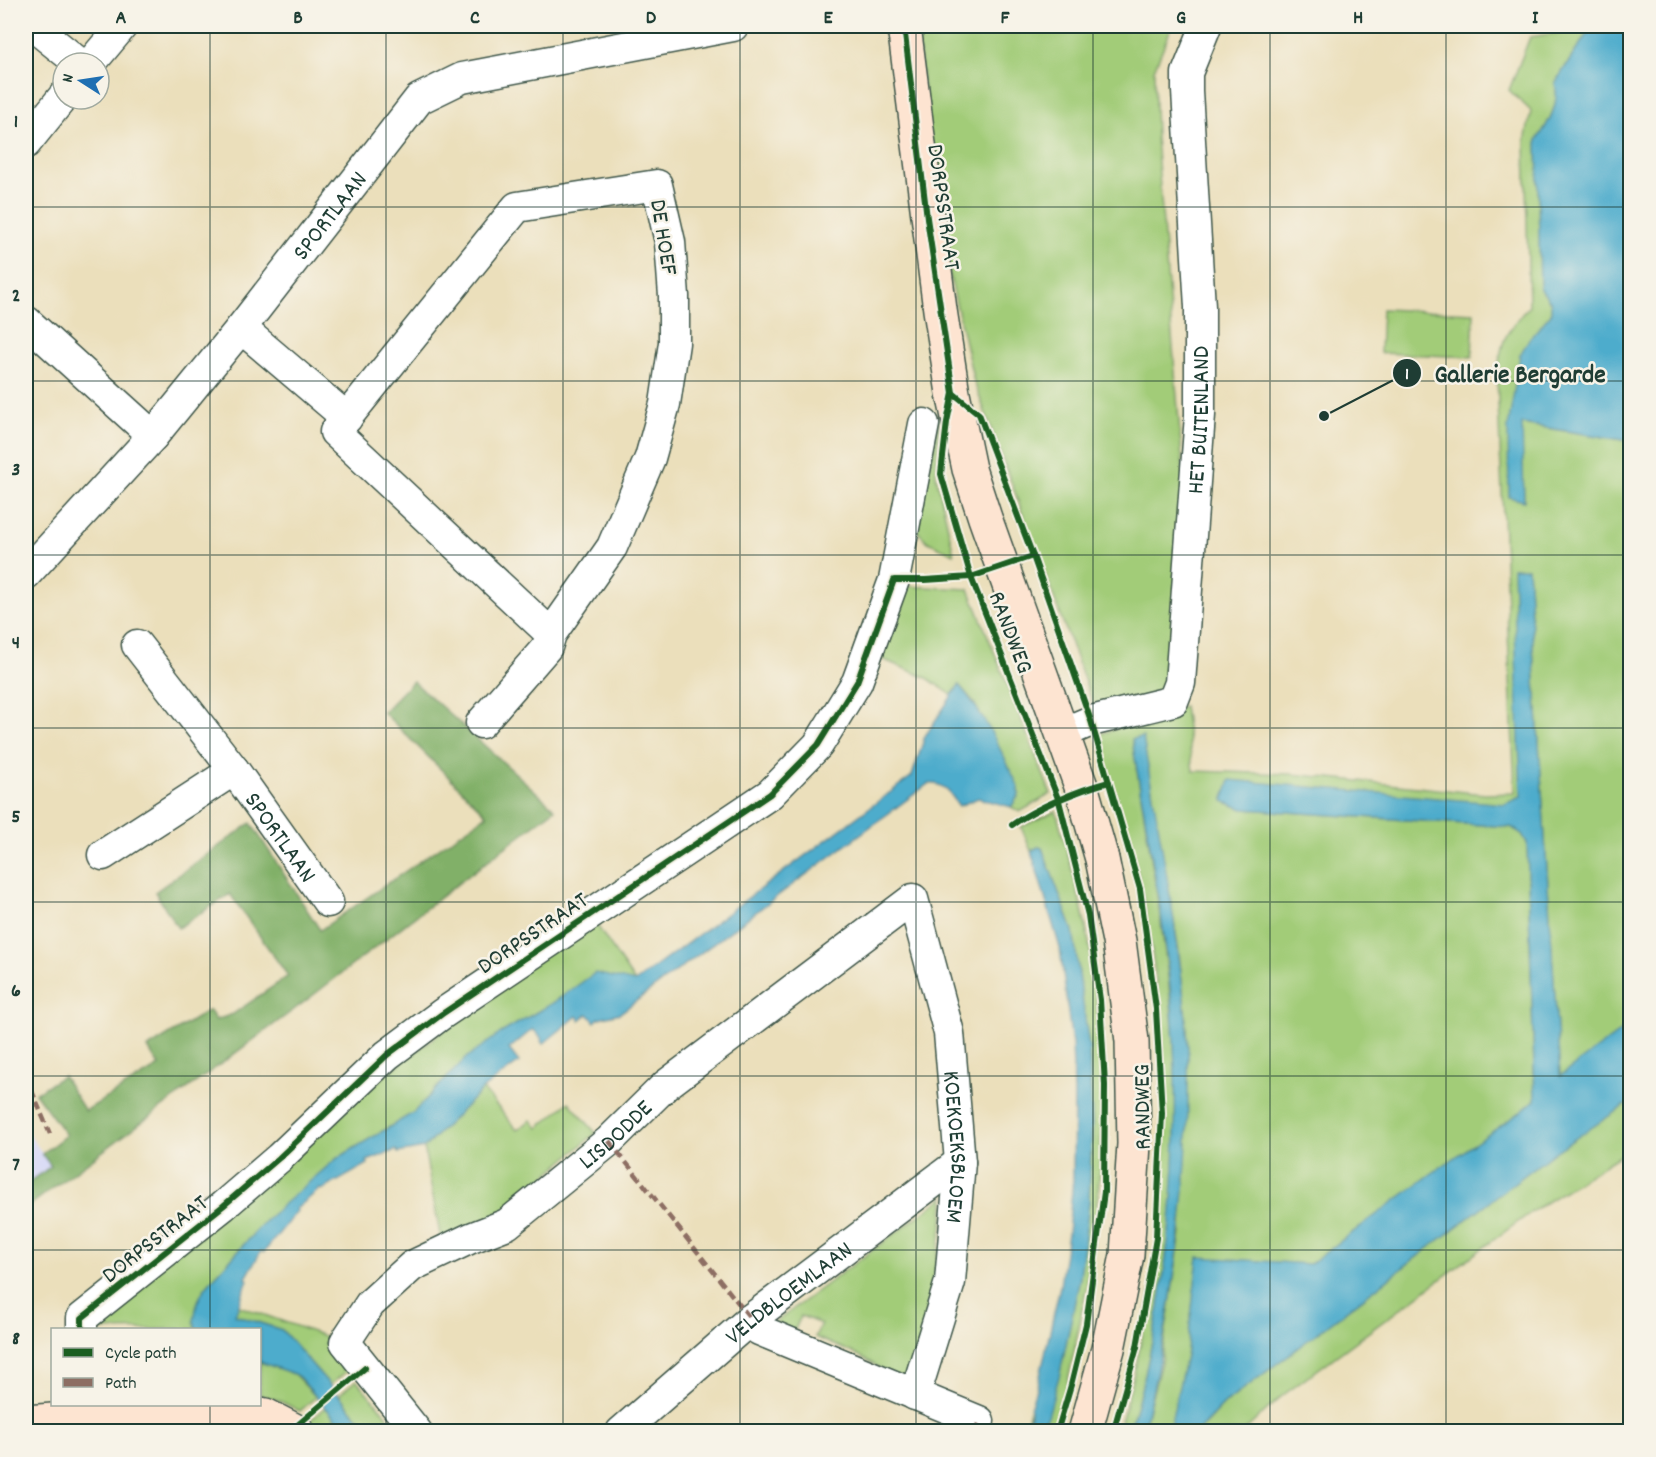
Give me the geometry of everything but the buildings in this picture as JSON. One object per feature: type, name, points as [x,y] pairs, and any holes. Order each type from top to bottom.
[{"type":"main road","name":"DORPSSTRAAT","points":[[904,26],[927,218],[953,393]]},
{"type":"main road","name":"RANDWEG","points":[[953,393],[969,469],[1063,733],[1102,859],[1119,941],[1132,1053],[1134,1144],[1127,1255],[1108,1349],[1085,1431]]},
{"type":"main road","points":[[26,1422],[82,1411],[225,1407],[265,1415],[298,1431]]},
{"type":"street","points":[[33,26],[65,51]]},
{"type":"street","points":[[101,51],[122,26]]},
{"type":"street","name":"SPORTLAAN","points":[[26,574],[153,436],[241,328],[419,99],[462,78],[734,26]]},
{"type":"street","name":"HET BUITENLAND","points":[[1063,733],[1091,721],[1173,701],[1180,683],[1200,404],[1200,307],[1187,73],[1206,26]]},
{"type":"street","points":[[26,142],[51,111]]},
{"type":"street","name":"DE HOEF","points":[[481,723],[547,647],[551,634],[612,547],[650,458],[665,404],[674,343],[674,296],[670,242],[657,185],[516,207],[335,432],[551,634]]},
{"type":"street","points":[[26,321],[153,436]]},
{"type":"street","points":[[241,328],[347,418]]},
{"type":"street","name":"DORPSSTRAAT","points":[[82,1328],[82,1318],[279,1158],[387,1055],[442,1014],[770,794],[818,746],[857,682],[894,580],[924,424]]},
{"type":"street","name":"SPORTLAAN","points":[[136,645],[234,770],[328,902]]},
{"type":"street","name":"SPORTLAAN","points":[[103,855],[234,770]]},
{"type":"street","name":"KOEKOEKSBLOEM","points":[[913,899],[949,1033],[960,1162],[950,1282],[915,1395]]},
{"type":"street","name":"LISDODDE","points":[[417,1431],[345,1342],[370,1304],[412,1266],[507,1224],[609,1141],[666,1085],[913,899]]},
{"type":"street","name":"VELDBLOEMLAAN","points":[[621,1431],[751,1319],[960,1162]]},
{"type":"street","points":[[751,1319],[759,1330],[980,1421]]},
{"type":"shaded area","points":[[26,1130],[51,1166],[26,1185]]},
{"type":"green space","points":[[917,26],[1172,26],[1154,70],[1156,137],[1188,533],[1181,642],[1162,693],[1097,714],[974,382],[937,220]]},
{"type":"green space","points":[[1567,26],[1592,26],[1555,83],[1555,105],[1546,127],[1537,140],[1540,288],[1551,303],[1551,314],[1529,339],[1509,497],[1524,501],[1521,424],[1630,441],[1630,1024],[1560,1077],[1528,568],[1514,568],[1521,797],[1505,804],[1224,801],[1243,809],[1511,827],[1522,834],[1527,843],[1535,1100],[1310,1264],[1198,1258],[1187,1351],[1172,1426],[1169,1431],[1143,1431],[1161,1362],[1181,1233],[1187,1032],[1179,951],[1143,738],[1132,740],[1171,1005],[1176,1139],[1169,1229],[1157,1318],[1144,1379],[1129,1431],[1118,1431],[1149,1303],[1158,1238],[1163,1172],[1164,1107],[1162,1041],[1145,910],[1130,843],[1097,735],[1184,706],[1193,771],[1291,774],[1485,794],[1515,793],[1497,378],[1505,338],[1529,306],[1525,142],[1531,111],[1509,90],[1530,37],[1562,32]]},
{"type":"green space","points":[[1382,309],[1474,313],[1472,357],[1380,353]]},
{"type":"green space","points":[[940,411],[936,475],[954,554],[928,542],[917,531]]},
{"type":"green space","points":[[902,586],[969,589],[1051,794],[1020,812],[1011,807],[1019,795],[1019,788],[973,701],[959,685],[952,695],[927,678],[875,656]]},
{"type":"green space","points":[[413,681],[555,809],[303,1003],[26,1208],[26,1185],[51,1166],[42,1154],[66,1135],[35,1093],[63,1076],[85,1111],[159,1066],[148,1048],[209,1010],[216,1020],[233,1014],[288,976],[230,894],[178,928],[155,892],[251,823],[320,930],[487,815],[383,712]]},
{"type":"green space","points":[[1056,811],[1089,943],[1100,1036],[1102,1130],[1089,1271],[1062,1403],[1053,1431],[1025,1432],[1030,1408],[1030,1421],[1060,1372],[1080,1277],[1089,1203],[1092,1125],[1089,1047],[1073,931],[1042,848],[1038,847],[1031,851],[1021,827]]},
{"type":"green space","points":[[592,918],[635,982],[554,1002],[501,1033],[444,1080],[413,1113],[336,1159],[264,1222],[204,1289],[194,1321],[196,1328],[93,1328],[93,1324],[352,1100]]},
{"type":"green space","points":[[483,1089],[517,1130],[531,1120],[538,1128],[569,1102],[596,1133],[500,1215],[441,1240],[424,1148]]},
{"type":"green space","points":[[1630,1102],[1630,1149],[1537,1208],[1282,1396],[1244,1431],[1198,1432],[1224,1404],[1555,1152]]},
{"type":"green space","points":[[944,1197],[943,1221],[917,1374],[900,1380],[858,1355],[815,1337],[821,1324],[801,1316],[792,1336],[778,1330],[777,1321]]},
{"type":"green space","points":[[239,1306],[327,1337],[325,1344],[348,1370],[330,1385],[282,1330],[235,1315]]},
{"type":"green space","points":[[261,1362],[294,1374],[316,1397],[300,1411],[278,1400],[261,1395]]},
{"type":"green space","points":[[356,1380],[400,1431],[370,1431],[339,1395]]},
{"type":"green space","points":[[325,1407],[346,1431],[312,1431],[305,1425]]},
{"type":"green space","points":[[225,1424],[260,1429],[265,1432],[117,1432]]},
{"type":"water","points":[[1592,26],[1630,26],[1630,441],[1522,424],[1524,501],[1509,497],[1508,428],[1520,355],[1529,339],[1551,314],[1551,303],[1540,288],[1537,140],[1546,127],[1555,105],[1555,83]]},
{"type":"water","points":[[1513,568],[1528,568],[1560,1076],[1630,1024],[1630,1102],[1555,1152],[1510,1186],[1224,1404],[1198,1431],[1169,1431],[1187,1351],[1198,1257],[1310,1264],[1535,1100],[1527,843],[1522,834],[1511,827],[1243,809],[1223,801],[1230,780],[1505,804],[1521,797]]},
{"type":"water","points":[[959,685],[985,721],[1019,788],[1019,795],[1011,807],[978,798],[959,806],[943,787],[928,784],[620,1013],[599,1018],[595,1022],[588,1014],[580,1020],[577,1016],[543,1044],[542,1039],[533,1029],[509,1049],[519,1062],[483,1089],[424,1148],[398,1153],[396,1150],[367,1161],[368,1164],[322,1190],[320,1189],[296,1209],[297,1211],[264,1252],[261,1251],[246,1278],[248,1280],[235,1315],[282,1330],[370,1431],[346,1431],[299,1377],[261,1362],[261,1328],[196,1328],[194,1321],[197,1303],[204,1289],[264,1222],[336,1159],[413,1113],[466,1058],[595,973],[635,982],[912,776],[925,736]]},
{"type":"water","points":[[1143,737],[1168,883],[1183,993],[1188,1046],[1187,1137],[1176,1264],[1162,1348],[1143,1431],[1129,1432],[1146,1370],[1164,1274],[1175,1141],[1174,1053],[1169,975],[1132,739]]},
{"type":"water","points":[[1038,847],[1042,848],[1073,931],[1089,1047],[1092,1125],[1089,1203],[1080,1277],[1060,1373],[1048,1416],[1040,1426],[1030,1421],[1030,1408],[1041,1372],[1060,1286],[1068,1233],[1073,1180],[1074,1090],[1072,1045],[1060,948],[1031,851]]},
{"type":"marked path","points":[[26,1077],[50,1134]]},
{"type":"marked path","points":[[609,1141],[751,1319]]},
{"type":"marked path","points":[[975,1432],[979,1421]]},
{"type":"cycle path","points":[[904,26],[927,218],[953,393],[941,474],[971,577],[1059,801],[1088,915],[1100,1000],[1105,1085],[1104,1192],[1086,1324],[1057,1432]]},
{"type":"cycle path","points":[[953,393],[979,414],[1033,556],[1091,721],[1140,889],[1156,1009],[1162,1113],[1156,1238],[1137,1347],[1113,1432]]},
{"type":"cycle path","points":[[82,1328],[82,1318],[223,1206],[279,1158],[387,1055],[442,1014],[770,794],[818,745],[857,682],[894,580],[971,577],[1033,556]]},
{"type":"cycle path","points":[[1012,825],[1059,800],[1109,782]]},
{"type":"cycle path","points":[[294,1428],[365,1368]]},
{"type":"place","name":"Gallerie Bergarde","points":[[1324,416]]}]
